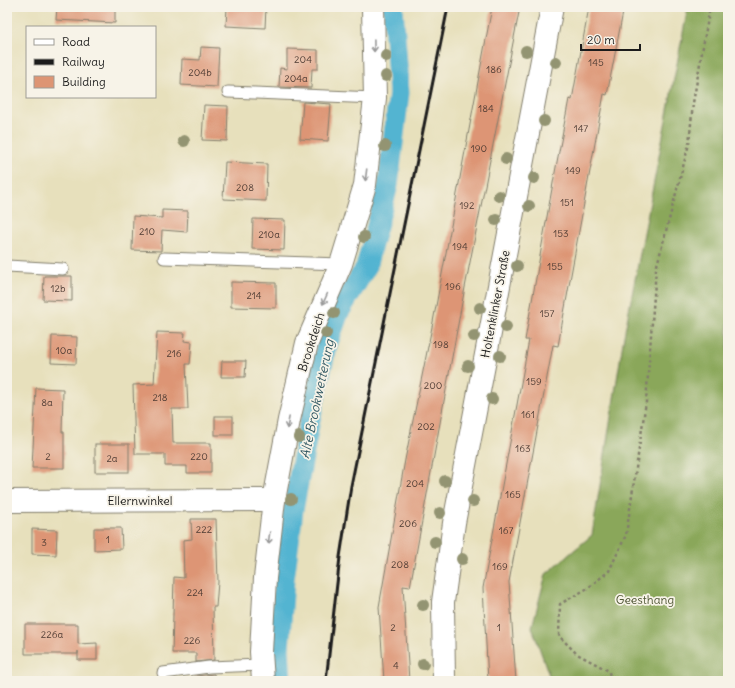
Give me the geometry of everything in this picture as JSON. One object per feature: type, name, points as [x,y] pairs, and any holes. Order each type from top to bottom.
[{"type":"street","name":"Brookdeich","points":[[262,673],[261,652],[265,578],[274,500],[288,420],[307,343],[341,264],[365,184],[375,98],[373,7]]},
{"type":"street","name":"Holtenklinker Straße","points":[[444,681],[443,602],[454,523],[552,7]]},
{"type":"street","name":"Ellernwinkel","points":[[7,501],[274,500]]},
{"type":"lane","points":[[228,92],[375,98]]},
{"type":"lane","points":[[164,258],[341,264]]},
{"type":"lane","points":[[7,266],[63,269]]},
{"type":"lane","points":[[163,673],[209,667],[262,673]]},
{"type":"path","points":[[610,681],[609,671],[577,654],[559,636],[560,604],[588,588],[609,571],[626,535],[646,402],[656,269],[689,144],[693,103],[710,7]]},
{"type":"path","points":[[728,335],[728,356]]},
{"type":"green space","name":"Geesthang","points":[[688,7],[728,7],[728,681],[551,681],[532,627],[546,574],[592,535],[624,336]]},
{"type":"building","points":[[57,7],[115,7],[115,23],[56,20]]},
{"type":"building","points":[[227,7],[266,7],[265,28],[226,26]]},
{"type":"building","points":[[492,7],[520,7],[461,308],[410,587],[403,586],[409,681],[384,681],[379,607],[405,460],[433,322]]},
{"type":"building","points":[[589,7],[624,7],[607,95],[604,94],[558,346],[553,345],[509,582],[516,681],[488,681],[483,588],[529,340],[525,340],[553,183],[569,99],[572,100]]},
{"type":"building","points":[[201,47],[219,48],[217,87],[181,85],[182,59],[200,60]]},
{"type":"building","points":[[287,49],[318,50],[318,69],[312,69],[311,88],[279,87],[280,68],[287,69]]},
{"type":"building","points":[[303,102],[331,104],[328,141],[300,139]]},
{"type":"building","points":[[204,105],[228,106],[227,141],[202,140]]},
{"type":"building","points":[[225,162],[267,164],[266,201],[223,199]]},
{"type":"building","points":[[162,210],[188,211],[187,232],[162,230],[161,251],[132,250],[133,216],[162,218]]},
{"type":"building","points":[[253,219],[285,220],[284,250],[252,249]]},
{"type":"building","points":[[44,276],[72,276],[72,301],[43,300]]},
{"type":"building","points":[[231,282],[276,283],[276,308],[231,307]]},
{"type":"building","points":[[157,332],[185,333],[184,341],[192,342],[190,364],[186,364],[188,409],[172,409],[173,443],[211,443],[211,473],[187,473],[187,466],[165,466],[165,454],[135,454],[133,385],[154,384]]},
{"type":"building","points":[[52,336],[77,337],[76,364],[51,363]]},
{"type":"building","points":[[222,361],[246,361],[245,377],[221,377]]},
{"type":"building","points":[[36,388],[63,389],[62,432],[64,432],[64,468],[32,468]]},
{"type":"building","points":[[215,416],[233,416],[233,435],[215,435]]},
{"type":"building","points":[[95,444],[129,444],[129,472],[95,472]]},
{"type":"building","points":[[191,519],[216,519],[218,582],[216,607],[213,607],[214,660],[196,662],[196,653],[172,653],[174,577],[184,578],[183,540],[192,539]]},
{"type":"building","points":[[94,528],[121,528],[122,549],[94,550]]},
{"type":"building","points":[[32,529],[57,530],[56,555],[32,554]]},
{"type":"building","points":[[25,624],[78,624],[78,644],[97,643],[97,660],[78,660],[78,654],[25,654]]},
{"type":"building","points":[[214,674],[215,681],[196,681],[196,676]]},
{"type":"waterway","name":"Alte Brookwetterung","points":[[281,681],[279,649],[284,580],[293,510],[309,425],[326,348],[339,312],[366,267],[388,185],[399,93],[393,7]]},
{"type":"railway","points":[[326,681],[340,557],[351,486],[448,7]]}]
